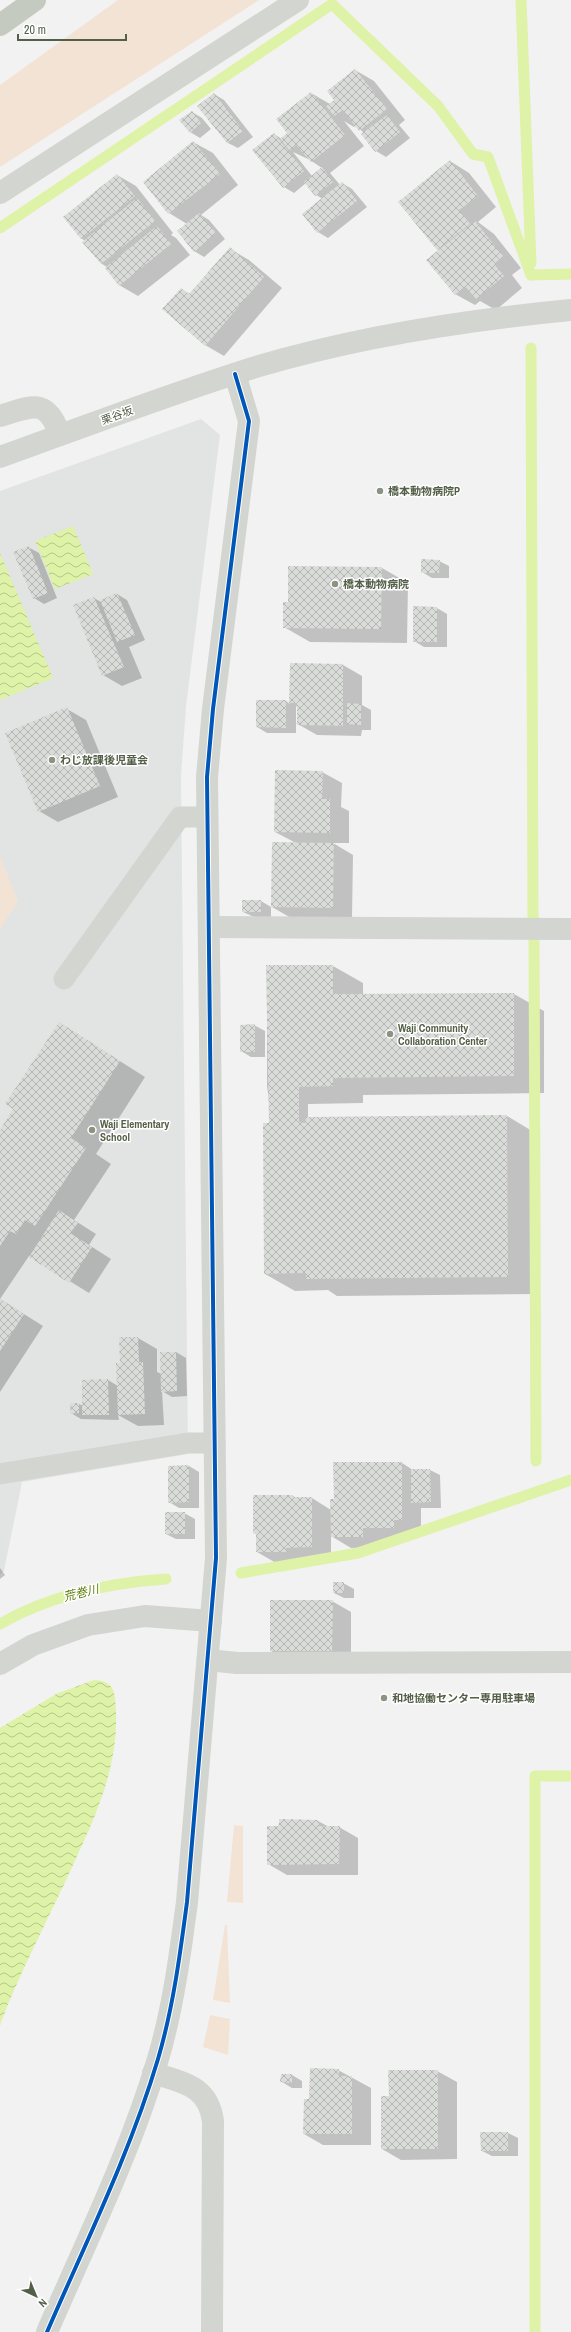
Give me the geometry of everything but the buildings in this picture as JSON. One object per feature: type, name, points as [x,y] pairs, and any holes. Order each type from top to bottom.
[{"type":"highway","points":[[0,25],[35,0]]},
{"type":"street","points":[[0,193],[298,0]]},
{"type":"street","name":"栗谷坂","points":[[0,457],[235,374],[325,349],[391,335],[457,324],[571,310]]},
{"type":"street","points":[[47,2332],[141,2111],[171,2008],[180,1955],[208,1660],[216,1558],[207,816],[208,763],[213,710],[249,421],[235,374]]},
{"type":"street","points":[[0,416],[28,407],[39,407],[49,412],[55,420],[60,435]]},
{"type":"street","points":[[208,927],[571,929]]},
{"type":"street","points":[[0,1664],[34,1645],[88,1625],[145,1616],[211,1622]]},
{"type":"street","points":[[208,1660],[237,1663],[571,1662]]},
{"type":"street","points":[[153,2073],[197,2089],[206,2098],[211,2109],[212,2332]]},
{"type":"lane","points":[[64,979],[180,817],[207,816]]},
{"type":"lane","points":[[0,1474],[188,1443],[215,1443]]},
{"type":"shaded area","points":[[118,0],[259,0],[0,167],[0,85]]},
{"type":"shaded area","name":"Waji Elementary School","points":[[201,419],[220,435],[186,706],[181,776],[188,1454],[22,1482],[4,1571],[0,1574],[0,491]]},
{"type":"shaded area","points":[[0,856],[18,901],[0,929]]},
{"type":"shaded area","points":[[234,1825],[243,1826],[243,1903],[227,1902]]},
{"type":"shaded area","points":[[225,1925],[227,1925],[230,2003],[213,2000]]},
{"type":"shaded area","points":[[210,2015],[230,2019],[228,2055],[203,2047]]},
{"type":"water","points":[[73,526],[93,574],[55,589],[35,541]]},
{"type":"water","points":[[0,553],[53,678],[0,700]]},
{"type":"water","points":[[94,1680],[107,1683],[113,1690],[115,1700],[116,1733],[104,1791],[90,1828],[26,1965],[0,2025],[0,1728],[56,1694]]},
{"type":"waterway","points":[[521,0],[531,263]]},
{"type":"waterway","points":[[0,228],[332,4],[438,106],[473,154],[488,157],[531,275]]},
{"type":"waterway","points":[[531,275],[571,274]]},
{"type":"waterway","points":[[531,348],[533,921]]},
{"type":"waterway","points":[[534,937],[536,1461]]},
{"type":"waterway","points":[[241,1573],[358,1553],[571,1480]]},
{"type":"waterway","name":"荒巻川","points":[[0,1624],[39,1605],[80,1592],[101,1587],[166,1579]]},
{"type":"waterway","points":[[535,2332],[535,1776],[571,1776]]},
{"type":"cycle path","points":[[47,2332],[107,2197],[147,2094],[158,2059],[172,2001],[187,1902],[216,1558],[207,777],[213,709],[249,421],[235,374]]},
{"type":"place","name":"橋本動物病院P","points":[[380,491]]},
{"type":"place","name":"橋本動物病院","points":[[335,584]]},
{"type":"place","name":"わじ放課後児童会","points":[[52,760]]},
{"type":"place","name":"Waji Community Collaboration Center","points":[[390,1034]]},
{"type":"place","name":"Waji Elementary School","points":[[92,1130]]},
{"type":"place","name":"和地協働センター専用駐車場","points":[[384,1698]]}]
